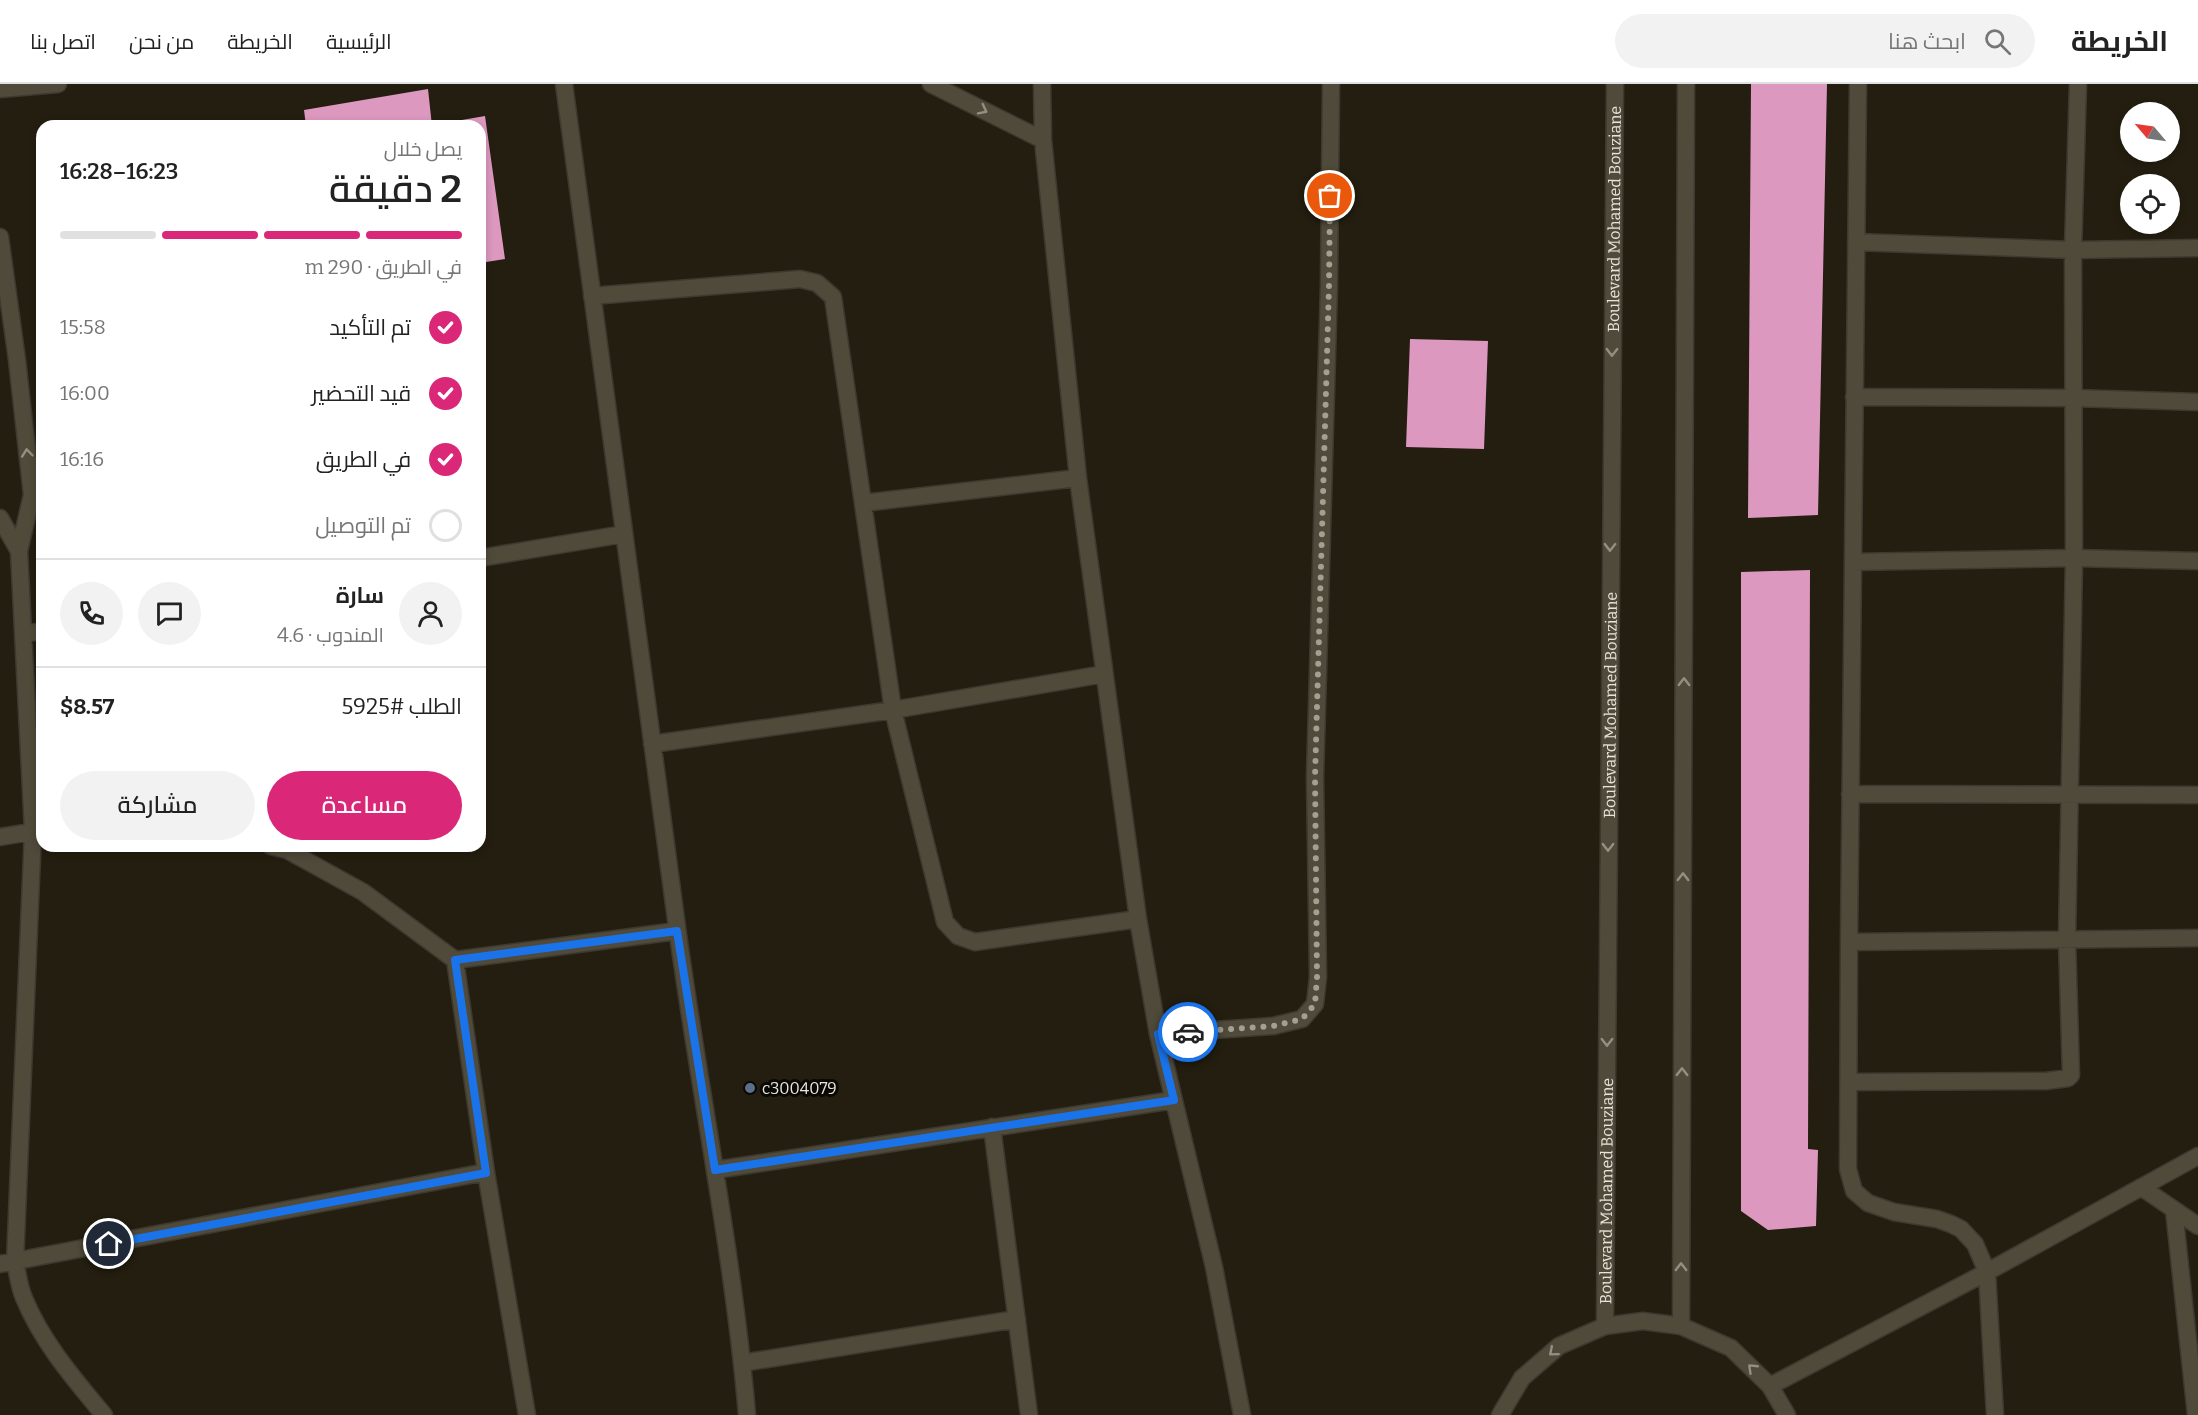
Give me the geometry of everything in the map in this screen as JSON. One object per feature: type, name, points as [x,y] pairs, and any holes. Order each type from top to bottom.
[{"type":"street","points":[[0,89],[58,84]]},
{"type":"street","points":[[564,84],[677,931],[715,1170],[747,1415]]},
{"type":"street","points":[[931,84],[1043,140]]},
{"type":"street","points":[[1042,84],[1043,140],[1078,478],[1138,919],[1158,1034],[1214,1267],[1242,1415]]},
{"type":"street","points":[[1158,1034],[1273,1026],[1302,1019],[1315,1004],[1317,977],[1315,777],[1329,285],[1331,84]]},
{"type":"street","name":"Boulevard Mohamed Bouziane","points":[[1605,1326],[1615,84]]},
{"type":"street","points":[[1681,1326],[1686,84]]},
{"type":"street","points":[[1858,84],[1848,1169],[1854,1191],[1868,1203],[1878,1208],[1937,1220],[1961,1229],[1975,1244],[1987,1272],[1995,1415]]},
{"type":"street","points":[[1849,1082],[2046,1081],[2068,1078],[2071,1072],[2067,940],[2074,558],[2073,250],[2078,84]]},
{"type":"street","points":[[0,237],[32,495],[19,551],[36,803]]},
{"type":"street","points":[[1856,242],[2073,250],[2198,248]]},
{"type":"street","points":[[592,296],[800,279],[817,284],[833,297],[893,710],[945,922],[958,936],[975,942],[1138,919]]},
{"type":"street","points":[[1854,397],[2075,398],[2198,402]]},
{"type":"street","points":[[863,503],[1078,478]]},
{"type":"street","points":[[0,518],[19,551]]},
{"type":"street","points":[[486,557],[624,534]]},
{"type":"street","points":[[1853,562],[2074,558],[2198,561]]},
{"type":"street","points":[[24,634],[36,632]]},
{"type":"street","points":[[652,744],[893,710],[1104,674]]},
{"type":"street","points":[[1850,794],[2198,795]]},
{"type":"street","points":[[0,837],[36,831]]},
{"type":"street","points":[[36,852],[7,1263],[40,1332],[104,1415]]},
{"type":"street","points":[[291,852],[363,892],[455,960],[677,931]]},
{"type":"street","points":[[1849,942],[2198,938]]},
{"type":"street","points":[[455,960],[486,1173],[527,1415]]},
{"type":"street","points":[[715,1170],[1174,1100]]},
{"type":"street","points":[[992,1127],[1029,1415]]},
{"type":"street","points":[[1770,1386],[1987,1272],[2198,1156]]},
{"type":"street","points":[[7,1263],[486,1173]]},
{"type":"street","points":[[2141,1187],[2198,1226]]},
{"type":"street","points":[[2174,1210],[2196,1415]]},
{"type":"street","points":[[742,1363],[1017,1318]]},
{"type":"street","points":[[1500,1415],[1522,1378],[1559,1346],[1605,1326],[1643,1321],[1681,1326],[1731,1348],[1770,1386],[1786,1415]]},
{"type":"building","points":[[1751,84],[1827,84],[1818,515],[1748,518]]},
{"type":"building","points":[[428,89],[431,120],[305,120],[304,110]]},
{"type":"building","points":[[485,116],[486,120],[462,120]]},
{"type":"building","points":[[486,123],[505,259],[486,262]]},
{"type":"building","points":[[1410,339],[1488,341],[1484,449],[1406,447]]},
{"type":"building","points":[[1810,570],[1808,1149],[1818,1150],[1816,1226],[1768,1230],[1741,1211],[1741,572]]},
{"type":"way so far","points":[[1188,1032],[1273,1026],[1302,1019],[1315,1004],[1317,977],[1315,777],[1330,196]]},
{"type":"place","name":"c3004079","points":[[750,1088]]},
{"type":"route","points":[[109,1244],[486,1173],[455,960],[677,931],[715,1170],[1174,1100],[1158,1034],[1188,1032]]}]
